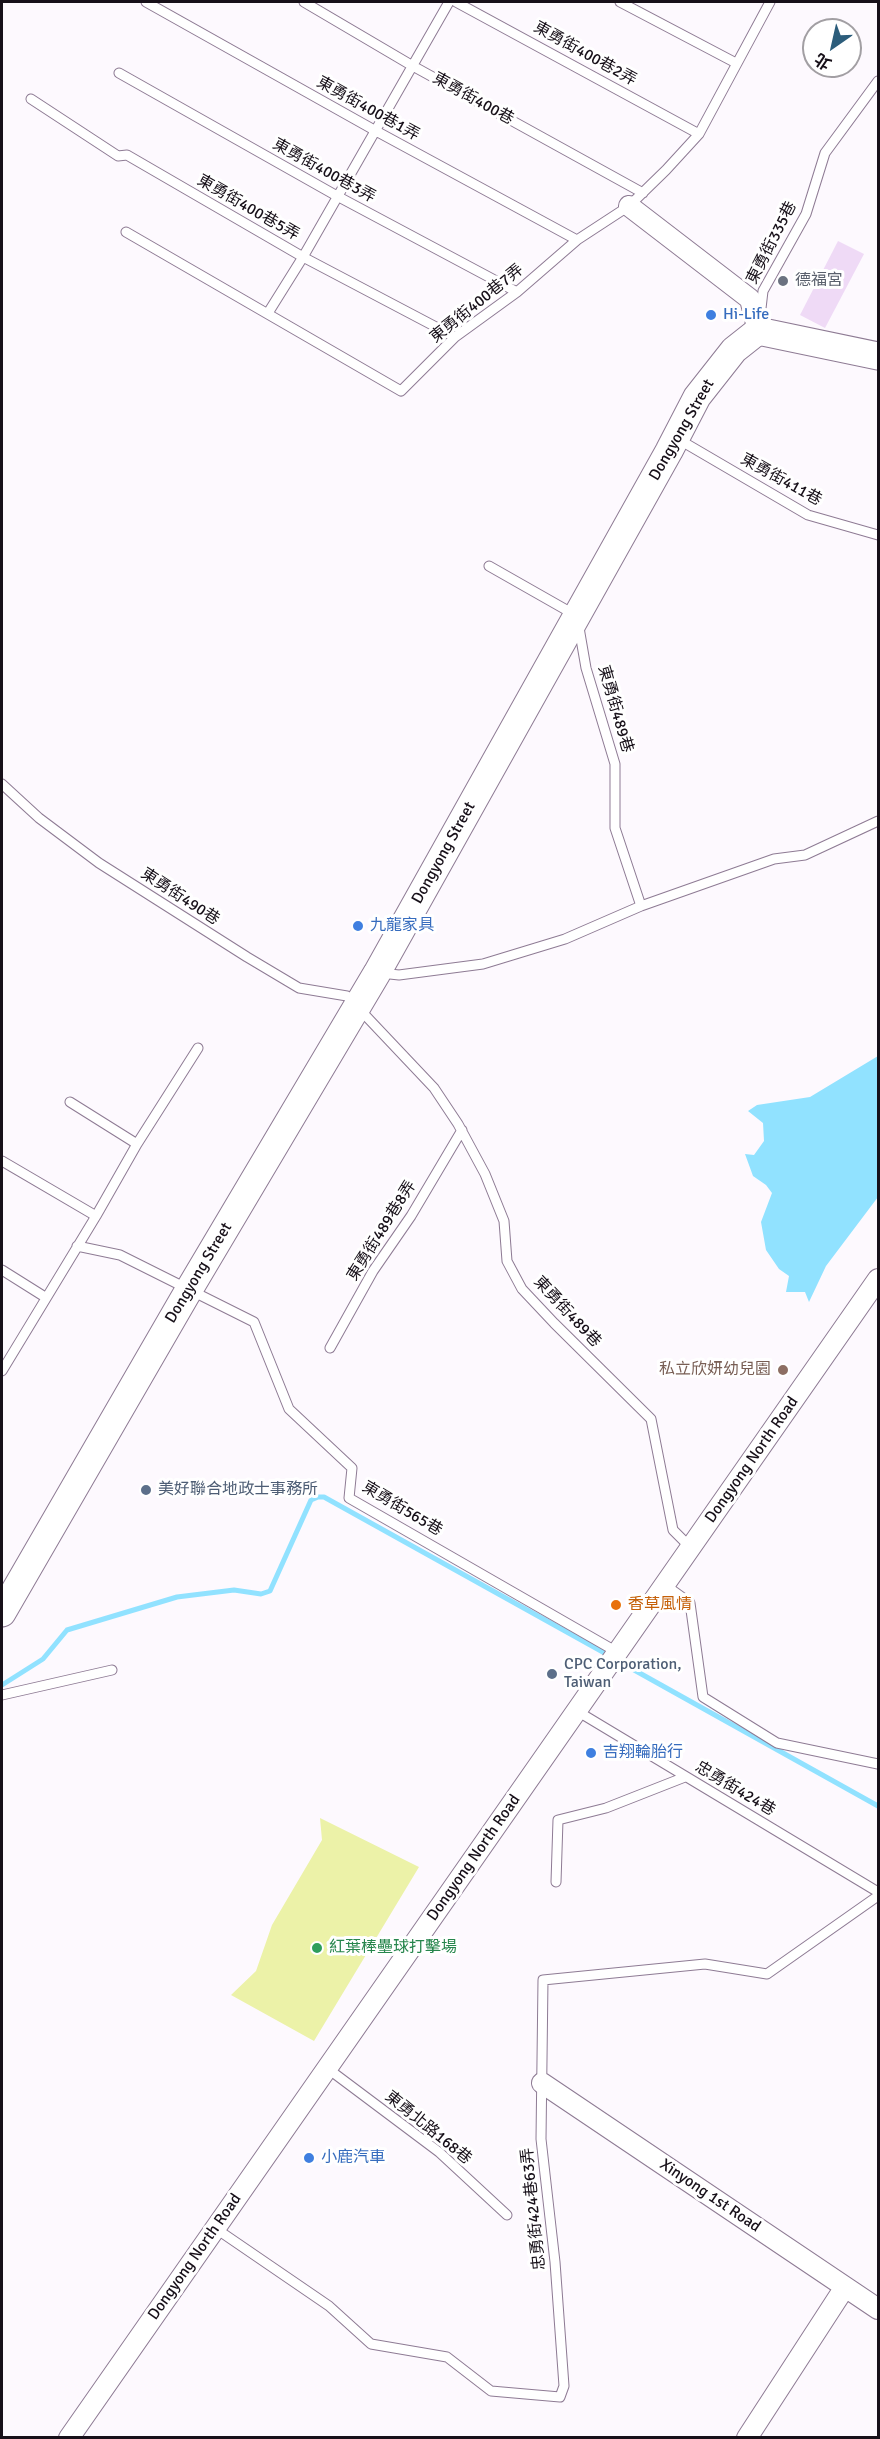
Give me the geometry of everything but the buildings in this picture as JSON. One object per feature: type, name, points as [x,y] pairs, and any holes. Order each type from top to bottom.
[{"type":"street","name":"東勇街400巷","points":[[636,199],[750,298],[758,331]]},
{"type":"street","points":[[758,331],[879,356]]},
{"type":"street","name":"Dongyong Street","points":[[2,1613],[190,1288],[377,973],[697,397],[722,362],[758,331]]},
{"type":"street","name":"Dongyong North Road","points":[[69,2438],[878,1280]]},
{"type":"street","name":"Xinyong 1st Road","points":[[542,2082],[879,2309]]},
{"type":"street","points":[[747,2438],[845,2287]]},
{"type":"lane","name":"東勇街400巷1弄","points":[[146,2],[577,240]]},
{"type":"lane","name":"東勇街400巷","points":[[304,2],[636,199]]},
{"type":"lane","points":[[268,313],[376,131],[448,2]]},
{"type":"lane","name":"東勇街400巷2弄","points":[[456,2],[699,134]]},
{"type":"lane","points":[[620,2],[736,63]]},
{"type":"lane","name":"東勇街400巷7弄","points":[[126,232],[400,391],[455,337],[517,292],[577,240],[636,199],[699,134],[768,2]]},
{"type":"lane","name":"東勇街400巷3弄","points":[[119,73],[337,196],[517,292]]},
{"type":"lane","name":"東勇街335巷","points":[[758,331],[763,291],[806,214],[825,153],[879,81]]},
{"type":"lane","name":"東勇街400巷5弄","points":[[31,99],[118,156],[127,155],[303,257],[455,337]]},
{"type":"lane","name":"東勇街411巷","points":[[676,438],[808,515],[879,535]]},
{"type":"lane","points":[[489,566],[577,616]]},
{"type":"lane","name":"東勇街489巷","points":[[577,616],[586,668],[615,764],[615,828],[641,906]]},
{"type":"lane","name":"東勇街490巷","points":[[2,784],[39,818],[99,863],[247,957],[298,988],[347,996],[356,1007]]},
{"type":"lane","points":[[377,973],[399,975],[483,964],[565,939],[641,906],[774,858],[805,855],[879,820]]},
{"type":"lane","name":"東勇街489巷","points":[[356,1007],[434,1088],[462,1130],[485,1174],[504,1221],[507,1261],[522,1288],[651,1419],[673,1530],[691,1548]]},
{"type":"lane","points":[[2,1367],[198,1048]]},
{"type":"lane","points":[[70,1102],[137,1144]]},
{"type":"lane","name":"東勇街489巷8弄","points":[[330,1348],[373,1271],[411,1216],[462,1130]]},
{"type":"lane","points":[[2,1161],[96,1216]]},
{"type":"lane","points":[[77,1246],[120,1254],[190,1288]]},
{"type":"lane","points":[[2,1270],[45,1297]]},
{"type":"lane","name":"東勇街565巷","points":[[190,1288],[254,1322],[288,1409],[352,1468],[349,1498],[613,1658]]},
{"type":"lane","points":[[665,1585],[690,1603],[703,1697],[777,1743],[879,1764]]},
{"type":"lane","points":[[2,1695],[112,1670]]},
{"type":"lane","name":"忠勇街424巷","points":[[577,1711],[879,1894]]},
{"type":"lane","points":[[556,1882],[558,1820],[606,1808],[685,1777]]},
{"type":"lane","name":"忠勇街424巷63弄","points":[[215,2228],[329,2306],[371,2344],[447,2357],[491,2391],[560,2397],[564,2386],[555,2262],[541,2139],[543,1980],[705,1964],[767,1974],[879,1894]]},
{"type":"lane","name":"東勇北路168巷","points":[[327,2068],[439,2152],[507,2215]]},
{"type":"green space","name":"紅葉棒壘球打擊場","points":[[320,1818],[419,1867],[314,2041],[231,1995],[256,1971],[272,1925],[322,1840]]},
{"type":"water","points":[[878,1056],[878,1197],[826,1266],[809,1302],[805,1292],[786,1292],[789,1276],[779,1269],[766,1250],[761,1222],[772,1193],[766,1185],[753,1176],[745,1154],[754,1155],[764,1141],[763,1123],[748,1111],[757,1105],[810,1097]]},
{"type":"waterway","points":[[2,1685],[43,1659],[67,1630],[177,1597],[234,1590],[261,1594],[270,1591],[311,1500],[318,1497],[324,1497],[610,1656]]},
{"type":"waterway","points":[[618,1661],[878,1806]]},
{"type":"place","name":"德福宮","points":[[783,281]]},
{"type":"place","name":"Hi-Life","points":[[711,315]]},
{"type":"place","name":"九龍家具","points":[[358,926]]},
{"type":"place","name":"私立欣妍幼兒園","points":[[783,1370]]},
{"type":"place","name":"美好聯合地政士事務所","points":[[146,1490]]},
{"type":"place","name":"香草風情","points":[[616,1605]]},
{"type":"place","name":"CPC Corporation, Taiwan","points":[[552,1674]]},
{"type":"place","name":"吉翔輪胎行","points":[[591,1753]]},
{"type":"place","name":"紅葉棒壘球打擊場","points":[[317,1948]]},
{"type":"place","name":"小鹿汽車","points":[[309,2158]]}]
